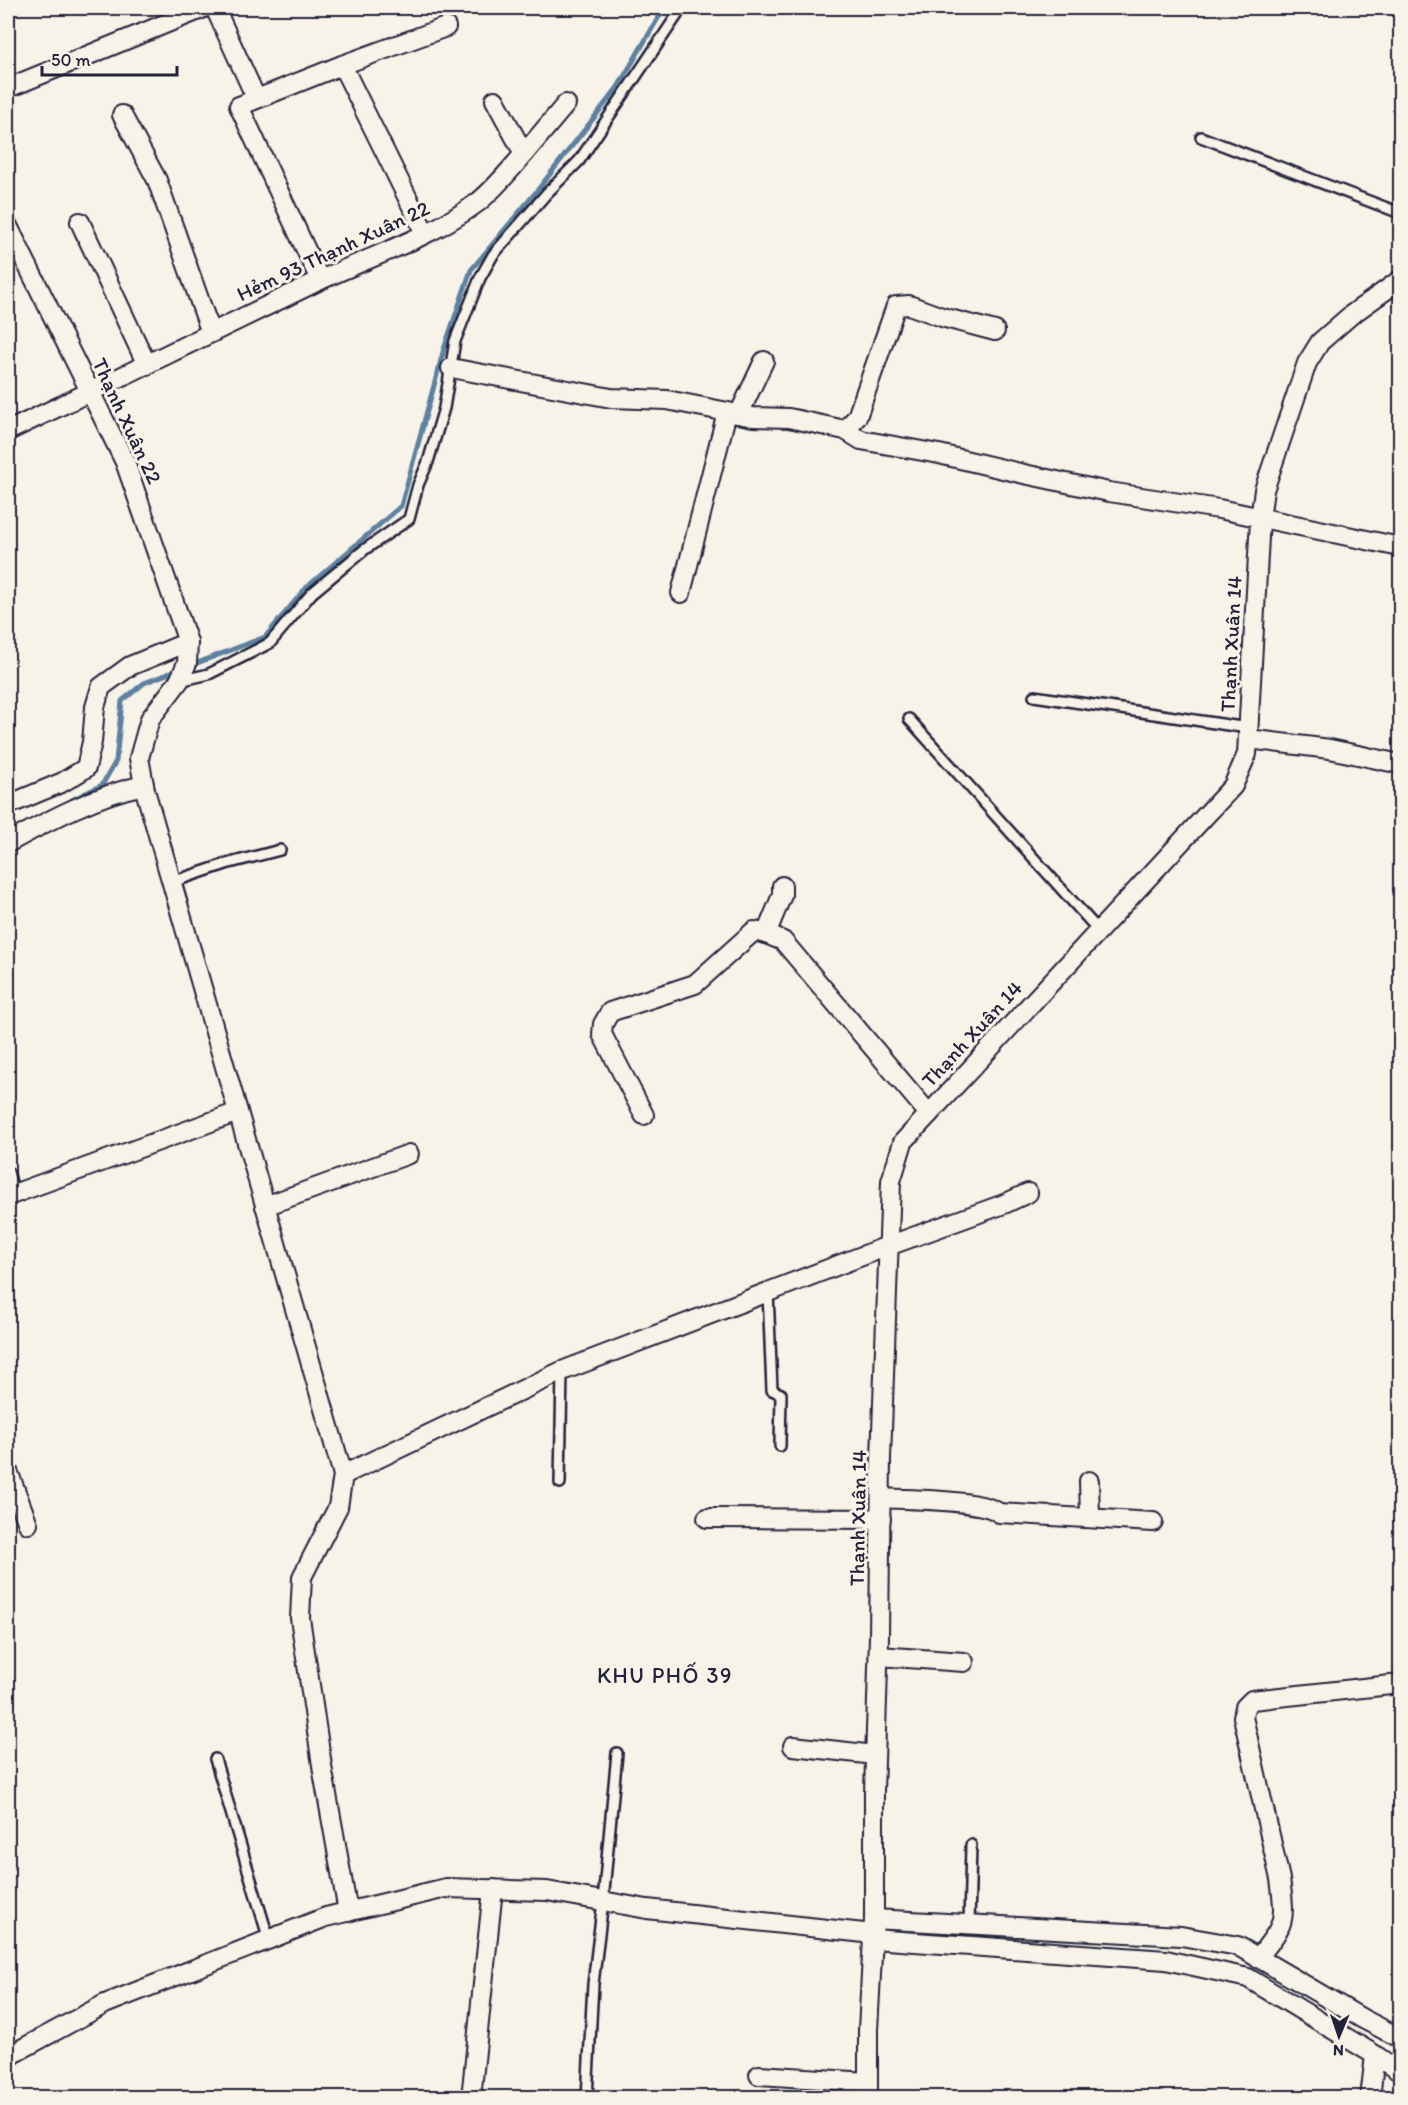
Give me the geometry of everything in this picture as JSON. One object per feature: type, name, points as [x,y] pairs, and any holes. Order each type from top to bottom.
[{"type":"street","points":[[8,88],[204,8]]},
{"type":"street","points":[[215,8],[256,98]]},
{"type":"street","points":[[320,280],[239,106],[446,27]]},
{"type":"street","points":[[342,65],[425,233]]},
{"type":"street","points":[[495,100],[524,154]]},
{"type":"street","name":"Hẻm 93 Thạnh Xuân 22","points":[[8,431],[320,280],[452,219],[478,202],[524,154],[566,104]]},
{"type":"street","points":[[122,115],[158,180],[211,333]]},
{"type":"street","points":[[80,222],[147,365]]},
{"type":"street","name":"Thạnh Xuân 22","points":[[8,226],[125,462],[188,642]]},
{"type":"street","name":"Thạnh Xuân 14","points":[[868,2090],[879,1656],[880,1519],[891,1181],[903,1142],[1233,786],[1247,754],[1260,519],[1264,490],[1307,363],[1320,342],[1351,315],[1401,280]]},
{"type":"street","points":[[845,430],[857,417],[896,306],[909,305],[942,317],[995,331]]},
{"type":"street","points":[[681,593],[733,413],[764,361]]},
{"type":"street","points":[[451,368],[611,398],[667,400],[753,417],[789,418],[845,430],[861,440],[939,454],[1099,490],[1219,509],[1401,547]]},
{"type":"street","points":[[8,804],[63,782],[86,768],[92,742],[95,707],[101,687],[130,666],[188,642],[187,663],[179,681],[150,719],[139,758],[144,785],[343,1475],[338,1507],[302,1577],[300,1618],[323,1772],[348,1912]]},
{"type":"street","points":[[1248,734],[1401,764]]},
{"type":"street","points":[[8,843],[115,791],[144,785]]},
{"type":"street","points":[[766,934],[782,895],[782,886]]},
{"type":"street","points":[[644,1115],[602,1034],[603,1024],[610,1012],[695,984],[754,931],[783,941],[929,1114]]},
{"type":"street","points":[[11,1195],[238,1112]]},
{"type":"street","points":[[265,1206],[409,1154]]},
{"type":"street","points":[[343,1475],[562,1371],[1028,1193]]},
{"type":"street","points":[[8,1472],[28,1524]]},
{"type":"street","points":[[1089,1481],[1090,1517]]},
{"type":"street","points":[[881,1498],[959,1503],[994,1508],[999,1513],[1153,1522]]},
{"type":"street","points":[[707,1518],[880,1519]]},
{"type":"street","points":[[879,1656],[964,1662]]},
{"type":"street","points":[[1258,1958],[1280,1929],[1284,1906],[1280,1879],[1243,1717],[1245,1707],[1252,1700],[1401,1684]]},
{"type":"street","points":[[793,1746],[875,1755]]},
{"type":"street","points":[[8,2059],[16,2052],[105,2004],[326,1917],[446,1888],[547,1891],[647,1909],[1166,1960],[1248,1978],[1401,2072]]},
{"type":"street","points":[[471,2097],[493,1889]]},
{"type":"street","points":[[873,1931],[969,1924],[1180,1936],[1238,1946],[1363,2019],[1401,2038]]},
{"type":"street","points":[[1370,2097],[1375,2055]]},
{"type":"street","points":[[759,2075],[868,2090]]},
{"type":"lane","points":[[179,681],[209,674],[270,643],[312,593],[364,550],[410,519],[418,485],[428,462],[444,408],[455,341],[480,278],[493,255],[547,193],[579,161],[682,8]]},
{"type":"lane","points":[[1201,137],[1401,213]]},
{"type":"lane","points":[[1034,696],[1248,734]]},
{"type":"lane","points":[[909,719],[1099,931]]},
{"type":"lane","points":[[172,882],[280,850]]},
{"type":"lane","points":[[8,1172],[11,1195]]},
{"type":"lane","points":[[768,1292],[772,1390],[781,1394],[780,1446]]},
{"type":"lane","points":[[560,1483],[562,1371]]},
{"type":"lane","points":[[587,2097],[593,1984],[617,1753]]},
{"type":"lane","points":[[215,1759],[269,1940]]},
{"type":"lane","points":[[969,1924],[971,1845]]},
{"type":"lane","points":[[1248,1978],[1258,1958]]},
{"type":"waterway","points":[[192,665],[265,637],[305,589],[401,506],[444,349],[471,270],[536,192],[618,87],[664,8]]},
{"type":"waterway","points":[[72,800],[102,785],[116,761],[122,701],[144,683],[180,669]]},
{"type":"district","name":"KHU PHỐ 39","points":[[665,1675]]}]
